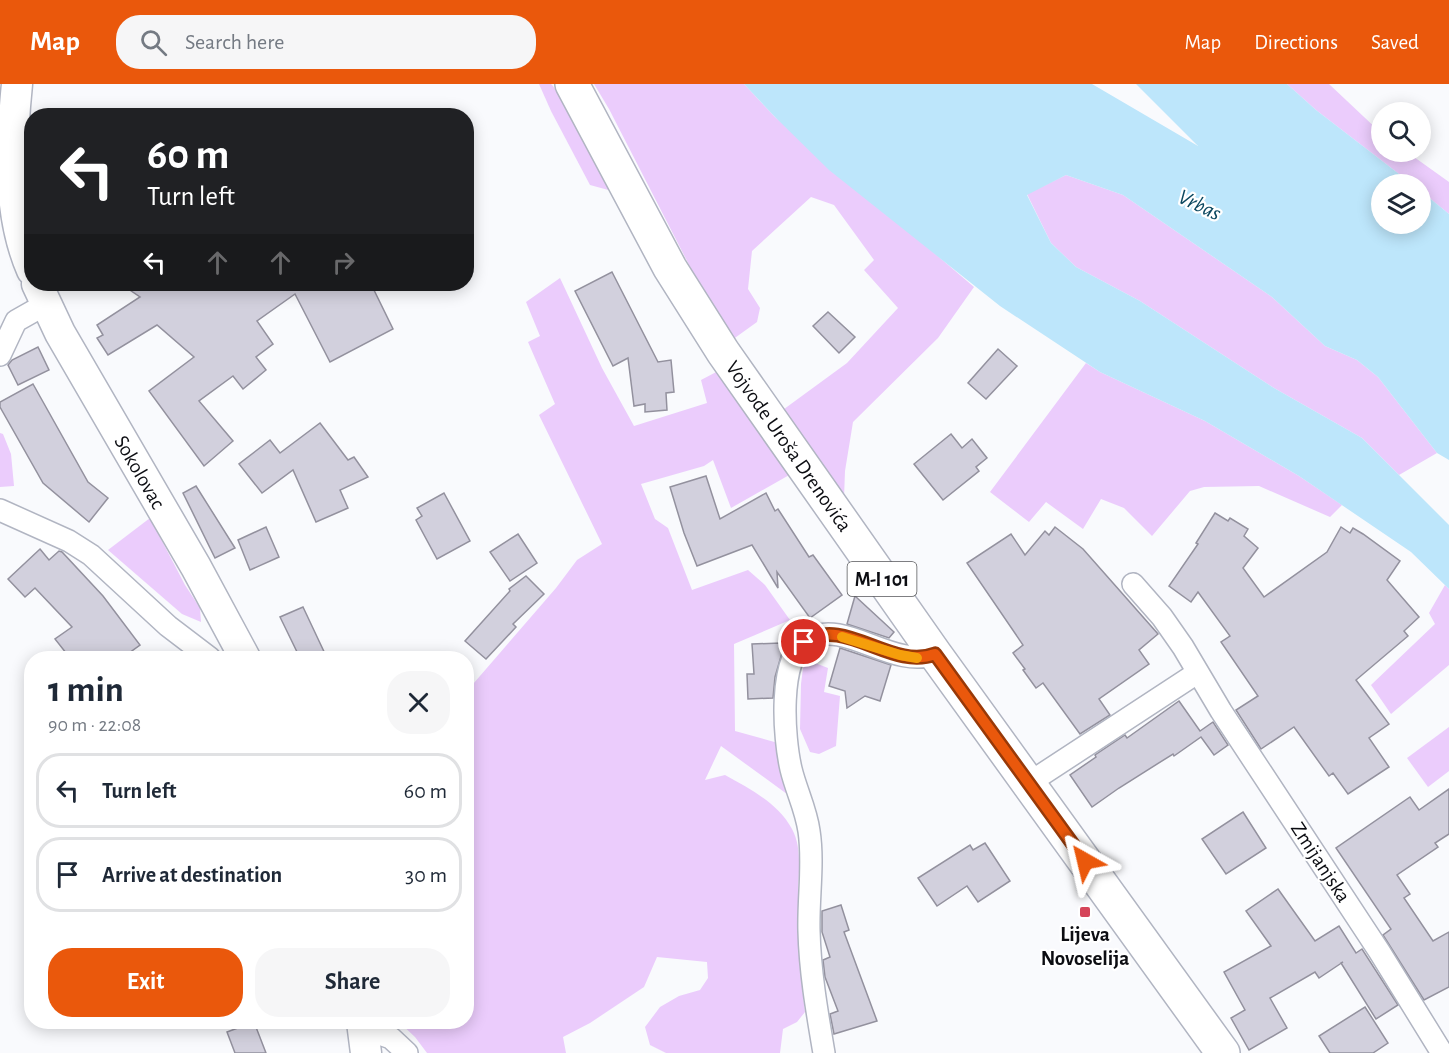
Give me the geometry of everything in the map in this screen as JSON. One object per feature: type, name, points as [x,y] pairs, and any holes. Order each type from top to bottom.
[{"type":"main road","points":[[17,84],[14,119],[15,191],[24,245]]},
{"type":"main road","name":"Vojvode Uroša Drenovića","points":[[572,84],[670,268],[755,400],[1223,1053]]},
{"type":"main road","name":"Sokolovac","points":[[42,294],[75,362],[196,567],[241,651]]},
{"type":"street","points":[[0,355],[16,321],[42,294]]},
{"type":"street","points":[[0,510],[69,541],[91,555],[168,626],[201,651]]},
{"type":"street","name":"Zmijanjska","points":[[1133,584],[1162,617],[1183,646],[1197,673],[1443,1053]]},
{"type":"street","points":[[824,1053],[812,981],[809,930],[809,831],[791,770],[788,748],[787,685],[790,666],[804,642],[824,633],[900,655],[920,658],[935,654]]},
{"type":"street","points":[[1029,783],[1197,673]]},
{"type":"street","points":[[364,1034],[391,1038],[407,1053]]},
{"type":"shaded area","points":[[539,84],[553,86],[589,143],[612,191],[590,185]]},
{"type":"shaded area","points":[[594,84],[744,84],[775,117],[974,287],[938,338],[853,422],[845,471],[844,498],[780,412],[847,363],[898,308],[864,270],[874,260],[834,205],[811,197],[752,251],[748,289],[760,308],[757,322],[732,340],[704,294]]},
{"type":"shaded area","points":[[1287,84],[1329,84],[1371,124],[1371,152],[1316,110]]},
{"type":"shaded area","points":[[1383,162],[1421,162],[1449,182],[1449,214],[1431,199],[1431,174],[1399,174]]},
{"type":"shaded area","points":[[1066,175],[1123,195],[1272,297],[1325,346],[1357,360],[1378,377],[1437,453],[1399,475],[1362,438],[1274,388],[1140,301],[1076,267],[1051,243],[1027,194]]},
{"type":"shaded area","points":[[560,278],[602,368],[634,426],[707,403],[701,380],[720,370],[791,474],[731,508],[713,460],[704,466],[641,484],[655,519],[668,528],[692,590],[748,570],[765,585],[790,620],[734,644],[735,731],[778,743],[791,797],[721,746],[705,780],[725,775],[753,791],[771,804],[786,820],[798,845],[799,941],[805,1012],[797,1022],[783,1029],[780,1053],[666,1053],[650,1045],[645,1027],[660,1007],[679,996],[700,990],[708,978],[707,962],[657,957],[644,987],[590,1023],[563,1037],[566,1053],[427,1053],[406,1029],[474,1029],[474,683],[556,588],[577,560],[602,544],[539,415],[555,404],[528,342],[540,336],[526,302]]},
{"type":"shaded area","points":[[1086,363],[1100,372],[1205,421],[1299,476],[1342,505],[1330,517],[1259,486],[1204,487],[1190,491],[1152,536],[1124,508],[1101,499],[1083,529],[1046,502],[1029,522],[990,492]]},
{"type":"shaded area","points":[[0,433],[3,434],[11,454],[14,486],[0,487]]},
{"type":"shaded area","points":[[150,518],[185,585],[200,608],[201,622],[182,614],[108,550]]},
{"type":"shaded area","points":[[1445,585],[1449,589],[1449,665],[1391,714],[1371,685],[1435,624],[1429,613]]},
{"type":"shaded area","points":[[810,661],[828,668],[824,692],[840,696],[836,746],[819,754],[810,752],[800,729],[803,668]]},
{"type":"shaded area","points":[[1449,727],[1449,771],[1428,787],[1407,758]]},
{"type":"water","name":"Vrbas","points":[[744,84],[1092,84],[1198,146],[1136,84],[1287,84],[1316,110],[1371,152],[1371,162],[1383,162],[1399,174],[1371,174],[1371,234],[1431,234],[1431,199],[1449,214],[1449,460],[1437,453],[1378,377],[1357,360],[1325,346],[1272,297],[1123,195],[1066,175],[1027,195],[1051,243],[1076,267],[1140,301],[1274,388],[1362,438],[1449,525],[1449,589],[1411,552],[1299,476],[1205,421],[1100,372],[1000,306],[829,170]]},
{"type":"building","points":[[612,272],[658,362],[671,360],[674,392],[666,393],[667,410],[645,412],[645,404],[634,406],[628,358],[613,366],[575,291]]},
{"type":"building","points":[[131,291],[374,291],[393,329],[330,362],[295,294],[257,321],[273,344],[256,357],[266,370],[243,389],[233,376],[199,401],[233,441],[204,466],[149,391],[194,357],[157,325],[108,355],[97,338],[103,335],[97,325],[140,297]]},
{"type":"building","points":[[828,312],[855,337],[839,353],[813,326]]},
{"type":"building","points":[[38,347],[49,370],[18,385],[8,365],[12,360]]},
{"type":"building","points":[[998,349],[1017,366],[986,399],[968,383]]},
{"type":"building","points":[[33,384],[88,482],[108,498],[89,522],[43,483],[0,407],[0,402]]},
{"type":"building","points":[[320,423],[348,460],[354,457],[368,477],[340,490],[348,508],[316,522],[293,470],[262,493],[239,464],[270,440],[280,453]]},
{"type":"building","points":[[951,434],[962,448],[972,439],[987,458],[976,467],[979,471],[943,500],[914,464]]},
{"type":"building","points":[[706,476],[720,519],[766,493],[775,511],[778,509],[809,557],[813,555],[842,595],[810,618],[777,572],[778,588],[752,545],[697,566],[670,487]]},
{"type":"building","points":[[196,486],[235,548],[215,558],[183,493]]},
{"type":"building","points":[[444,493],[470,541],[437,559],[416,520],[422,516],[417,508]]},
{"type":"building","points":[[1215,513],[1228,521],[1230,518],[1248,529],[1244,536],[1258,548],[1243,568],[1264,597],[1327,552],[1341,527],[1350,533],[1353,528],[1400,561],[1387,580],[1419,617],[1404,631],[1408,636],[1356,680],[1389,724],[1369,738],[1389,767],[1348,794],[1333,773],[1329,776],[1294,727],[1261,749],[1236,710],[1258,696],[1221,642],[1230,636],[1198,592],[1191,602],[1169,586],[1198,544],[1196,543]]},
{"type":"building","points":[[266,527],[279,557],[250,570],[238,540]]},
{"type":"building","points":[[1055,527],[1083,549],[1158,634],[1139,650],[1149,664],[1099,699],[1110,715],[1080,734],[1043,683],[1036,688],[1023,670],[1025,669],[1013,653],[1023,645],[967,563],[1011,534],[1025,555],[1045,531],[1049,535]]},
{"type":"building","points":[[518,534],[537,563],[510,581],[490,552]]},
{"type":"building","points":[[40,549],[49,560],[59,551],[62,552],[103,596],[140,645],[132,651],[64,651],[55,639],[72,627],[35,588],[25,597],[8,579]]},
{"type":"building","points":[[526,576],[544,594],[513,624],[516,627],[486,659],[465,641],[510,591],[509,589]]},
{"type":"building","points":[[855,596],[894,632],[889,638],[847,624]]},
{"type":"building","points":[[303,607],[324,651],[297,651],[280,617]]},
{"type":"building","points":[[781,643],[782,653],[775,677],[773,698],[748,699],[747,674],[754,674],[752,644]]},
{"type":"building","points":[[840,648],[891,665],[880,701],[865,696],[847,708],[845,691],[829,686]]},
{"type":"building","points":[[1179,701],[1200,731],[1213,722],[1228,745],[1214,755],[1201,737],[1092,807],[1070,775],[1096,757],[1095,755],[1125,735],[1127,738]]},
{"type":"building","points":[[1449,789],[1449,834],[1435,843],[1438,847],[1397,875],[1410,894],[1404,898],[1433,941],[1449,932],[1449,987],[1424,1000],[1383,935],[1391,929],[1336,848],[1410,797],[1419,810]]},
{"type":"building","points":[[1243,812],[1266,848],[1226,874],[1202,839]]},
{"type":"building","points":[[985,843],[1010,881],[978,902],[967,886],[937,906],[918,878],[970,845],[973,850]]},
{"type":"building","points":[[1278,889],[1315,941],[1339,926],[1356,953],[1362,949],[1398,1005],[1376,1019],[1341,963],[1319,978],[1315,972],[1270,998],[1287,1028],[1249,1050],[1231,1018],[1245,1010],[1224,972],[1271,946],[1246,911]]},
{"type":"building","points":[[841,905],[849,930],[844,932],[877,1021],[834,1034],[830,1014],[838,1011],[825,977],[823,960],[830,957],[822,932],[822,911]]},
{"type":"building","points":[[1365,1007],[1388,1043],[1373,1053],[1330,1053],[1319,1036]]},
{"type":"building","points":[[235,1029],[257,1029],[266,1053],[235,1053],[227,1032]]},
{"type":"slow traffic","points":[[842,637],[917,658]]},
{"type":"place","name":"Lijeva Novoselija","points":[[1085,912]]},
{"type":"route","points":[[804,642],[824,633],[900,655],[920,658],[935,654],[1085,861]]}]
